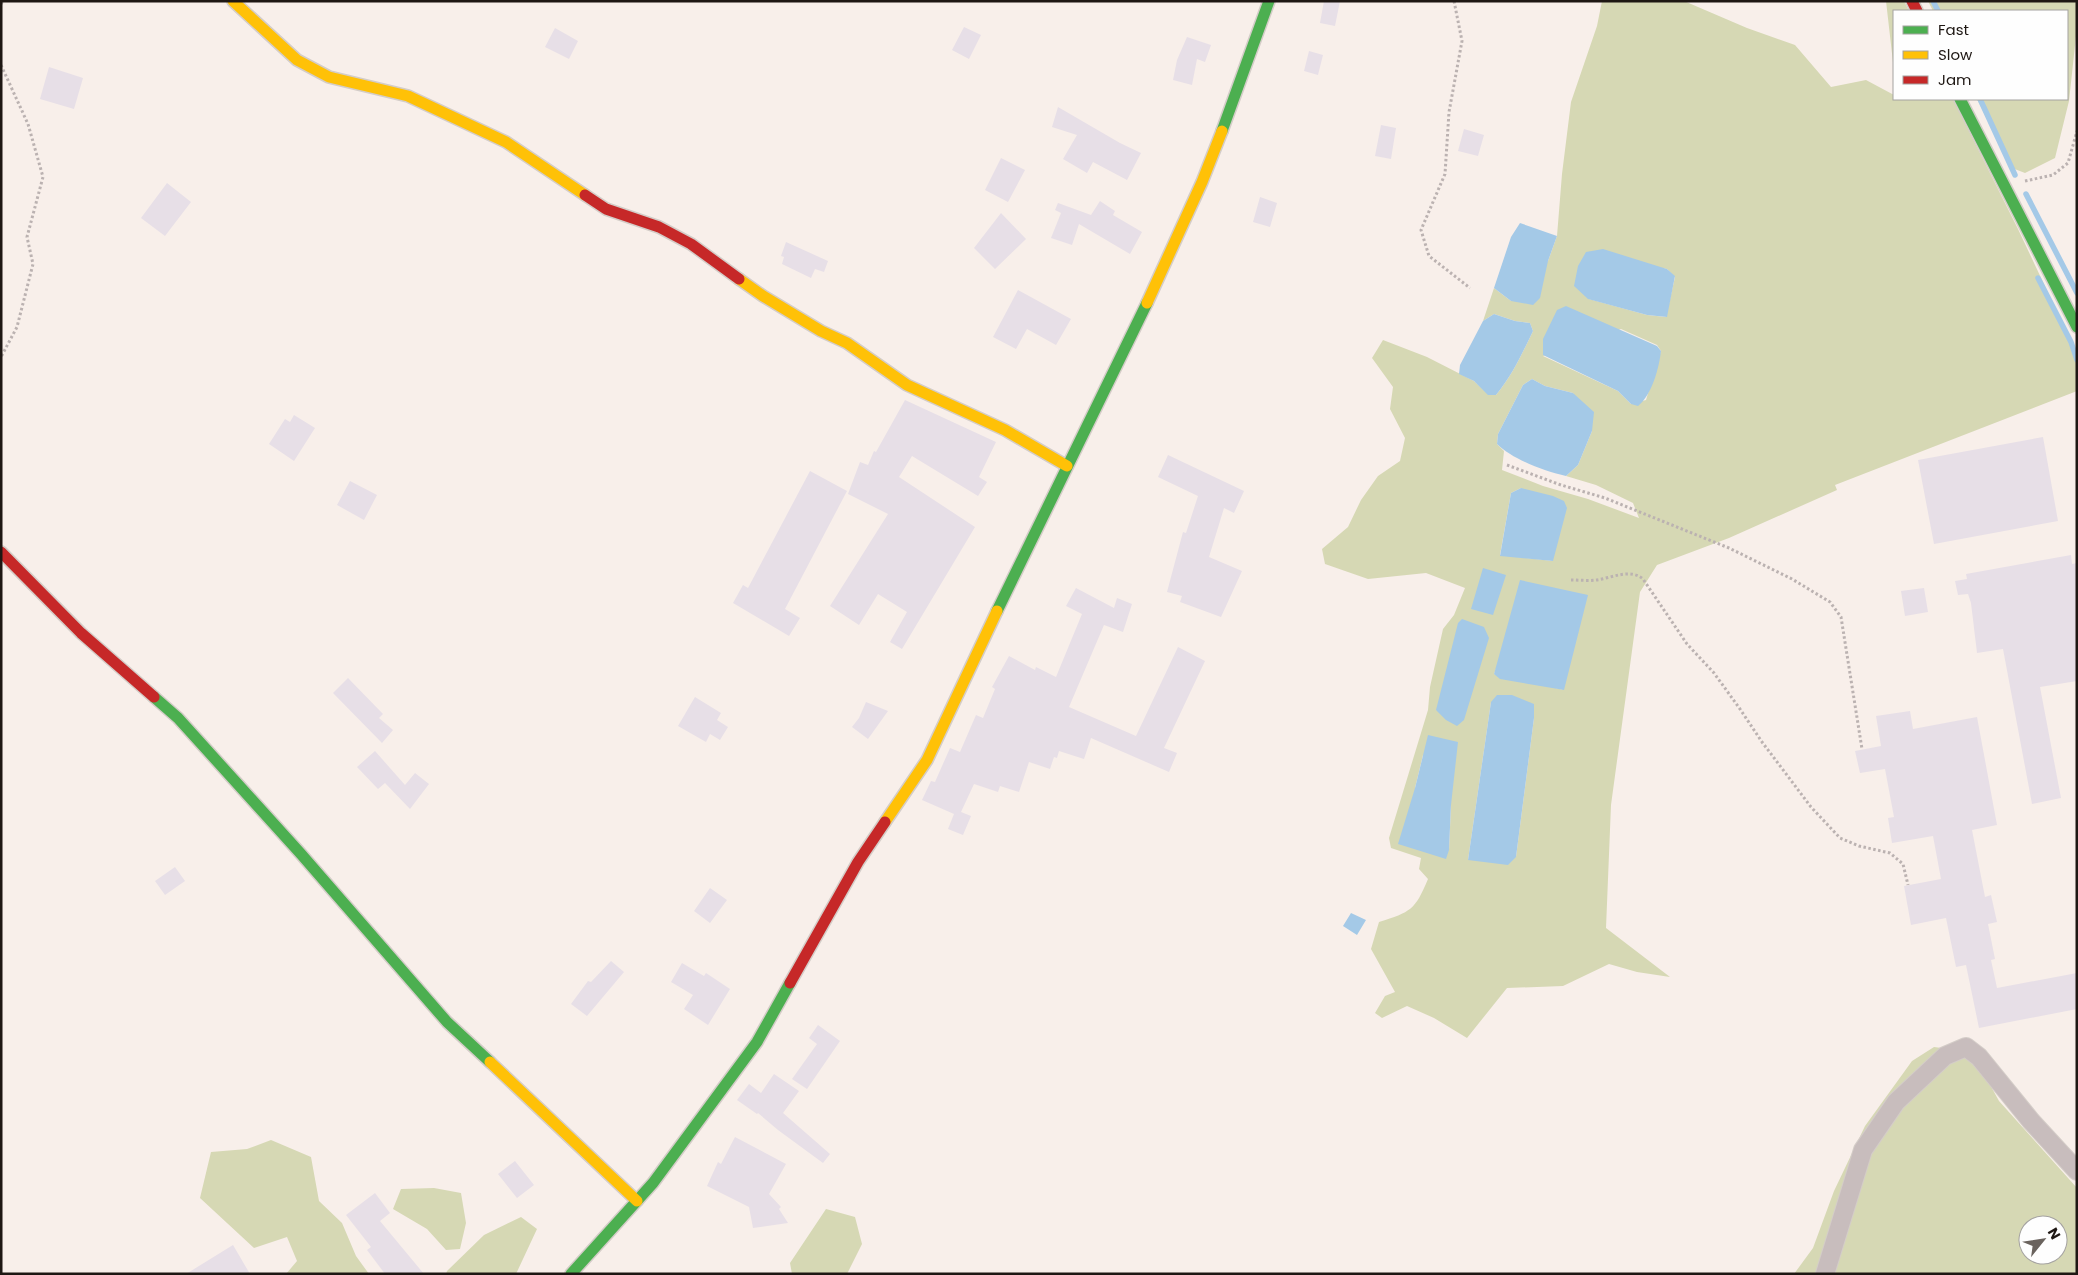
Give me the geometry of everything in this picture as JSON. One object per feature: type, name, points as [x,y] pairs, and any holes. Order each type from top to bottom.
[{"type":"street","points":[[233,1],[297,60],[329,77],[408,96],[506,142],[606,209],[659,228],[691,244],[764,296],[821,331],[848,343],[907,385],[1005,430],[1067,466]]},
{"type":"street","points":[[571,1274],[653,1183],[757,1042],[858,862],[927,760],[1067,466],[1132,335],[1202,182],[1241,82],[1269,1]]},
{"type":"street","points":[[1961,100],[2077,327]]},
{"type":"street","points":[[1,552],[81,633],[178,718],[301,854],[447,1022],[637,1201]]},
{"type":"street","points":[[1825,1274],[1863,1150],[1896,1102],[1945,1056],[1966,1047],[1979,1056],[2031,1121],[2077,1171]]},
{"type":"path","points":[[1454,1],[1462,41],[1449,112],[1445,174],[1421,230],[1429,256],[1470,288]]},
{"type":"path","points":[[1,64],[28,124],[43,176],[27,236],[33,264],[17,327],[1,357]]},
{"type":"path","points":[[2002,181],[2032,181],[2053,176],[2068,163],[2077,131]]},
{"type":"path","points":[[1508,465],[1560,486],[1605,498],[1710,540],[1792,579],[1830,602],[1841,617],[1862,750]]},
{"type":"path","points":[[1571,580],[1594,581],[1625,574],[1637,574],[1643,579],[1687,644],[1714,673],[1762,742],[1811,807],[1840,838],[1859,846],[1890,853],[1903,864],[1908,885]]},
{"type":"green space","points":[[1602,1],[1684,1],[1747,28],[1795,45],[1831,87],[1866,80],[1893,94],[1893,100],[1954,100],[2018,229],[2077,354],[2077,391],[1835,485],[1837,490],[1729,538],[1657,565],[1640,592],[1611,805],[1606,928],[1670,977],[1637,972],[1609,964],[1563,986],[1507,988],[1467,1038],[1434,1018],[1407,1006],[1382,1018],[1375,1013],[1385,996],[1395,992],[1371,949],[1379,922],[1411,908],[1428,879],[1419,869],[1421,858],[1391,848],[1389,838],[1428,710],[1430,687],[1443,629],[1454,615],[1465,588],[1426,573],[1368,579],[1325,564],[1322,549],[1348,527],[1361,500],[1378,476],[1400,461],[1405,438],[1390,409],[1393,387],[1372,358],[1383,340],[1427,357],[1474,381],[1489,395],[1496,395],[1521,356],[1533,331],[1530,323],[1515,321],[1494,314],[1483,321],[1494,288],[1511,301],[1548,261],[1557,236],[1571,102],[1597,26]],"holes":[[[1651,266],[1667,269],[1675,277],[1666,317],[1647,315],[1589,299]],[[1621,329],[1657,345],[1661,351],[1646,400],[1631,404],[1618,391],[1543,356]],[[1532,379],[1545,386],[1573,393],[1592,431],[1578,465],[1566,476],[1596,485],[1633,503],[1639,518],[1588,499],[1543,486],[1502,470],[1504,451],[1497,444],[1498,434],[1523,385]],[[1521,488],[1553,561],[1500,555],[1511,493]],[[1497,666],[1564,690],[1494,674]],[[1491,702],[1534,704],[1534,718],[1516,857],[1468,860]],[[1423,755],[1451,805],[1449,850],[1415,788]]]},
{"type":"green space","points":[[1886,1],[1904,1],[1908,10],[1893,10],[1893,62]]},
{"type":"green space","points":[[1928,1],[2077,1],[2077,27],[2069,101],[2055,158],[2025,173],[2012,168],[1978,100],[2068,100],[2068,10],[1932,10]]},
{"type":"green space","points":[[1934,1047],[1972,1052],[1999,1101],[2077,1188],[2077,1274],[1794,1274],[1813,1248],[1834,1191],[1865,1126],[1912,1061]]},
{"type":"green space","points":[[271,1140],[311,1157],[319,1201],[342,1223],[356,1256],[369,1274],[286,1274],[297,1261],[287,1237],[254,1248],[200,1198],[211,1152],[247,1149]]},
{"type":"green space","points":[[434,1188],[461,1193],[466,1223],[460,1249],[446,1250],[427,1229],[393,1209],[401,1189]]},
{"type":"green space","points":[[826,1209],[855,1217],[862,1244],[847,1274],[792,1274],[790,1263]]},
{"type":"green space","points":[[521,1217],[537,1229],[516,1274],[446,1274],[484,1235]]},
{"type":"water","points":[[1520,223],[1557,236],[1548,261],[1540,298],[1533,305],[1511,301],[1494,288],[1511,237]]},
{"type":"water","points":[[1603,249],[1667,269],[1675,276],[1667,317],[1647,315],[1588,299],[1574,286],[1578,266],[1586,252]]},
{"type":"water","points":[[1566,306],[1657,346],[1661,351],[1657,373],[1651,388],[1638,406],[1631,404],[1618,391],[1543,355],[1543,339],[1557,310]]},
{"type":"water","points":[[1494,314],[1515,321],[1530,323],[1533,331],[1502,388],[1496,395],[1488,395],[1474,381],[1459,374],[1460,365],[1483,321]]},
{"type":"water","points":[[1532,379],[1545,386],[1573,393],[1594,412],[1592,431],[1578,465],[1566,476],[1529,464],[1511,455],[1497,444],[1498,434],[1523,385]]},
{"type":"water","points":[[1521,488],[1553,496],[1564,501],[1567,508],[1553,561],[1500,556],[1511,493]]},
{"type":"water","points":[[1483,568],[1506,575],[1493,615],[1471,609]]},
{"type":"water","points":[[1520,580],[1588,595],[1564,690],[1500,679],[1494,674]]},
{"type":"water","points":[[1462,619],[1484,627],[1489,638],[1464,720],[1457,726],[1446,720],[1436,710],[1458,623]]},
{"type":"water","points":[[1497,695],[1512,695],[1534,704],[1534,718],[1516,857],[1508,865],[1468,860],[1491,702]]},
{"type":"water","points":[[1428,735],[1458,742],[1451,805],[1449,850],[1446,859],[1398,844],[1415,788]]},
{"type":"water","points":[[1351,913],[1366,920],[1357,935],[1343,926]]},
{"type":"building","points":[[1324,1],[1340,1],[1335,26],[1320,23]]},
{"type":"building","points":[[964,27],[981,35],[969,59],[952,50]]},
{"type":"building","points":[[555,28],[578,41],[569,59],[545,47]]},
{"type":"building","points":[[1187,37],[1211,45],[1205,62],[1197,59],[1192,85],[1173,80],[1177,60]]},
{"type":"building","points":[[1309,51],[1323,55],[1318,75],[1304,71]]},
{"type":"building","points":[[49,67],[83,78],[74,109],[40,99]]},
{"type":"building","points":[[1058,107],[1141,153],[1127,180],[1093,162],[1087,173],[1063,159],[1077,135],[1052,127]]},
{"type":"building","points":[[1381,125],[1396,128],[1391,159],[1375,156]]},
{"type":"building","points":[[1464,129],[1484,135],[1478,156],[1458,151]]},
{"type":"building","points":[[1001,158],[1025,170],[1008,202],[985,190]]},
{"type":"building","points":[[167,183],[191,202],[165,236],[141,218]]},
{"type":"building","points":[[1260,197],[1277,203],[1270,227],[1253,222]]},
{"type":"building","points":[[1100,201],[1115,211],[1113,215],[1142,232],[1130,254],[1079,224],[1072,245],[1051,238],[1061,213],[1055,210],[1058,203],[1091,215]]},
{"type":"building","points":[[1001,213],[1026,239],[995,269],[974,248]]},
{"type":"building","points":[[786,242],[828,261],[824,272],[815,269],[811,278],[782,264],[784,257],[781,256]]},
{"type":"building","points":[[1018,290],[1071,319],[1056,345],[1027,329],[1016,349],[993,337]]},
{"type":"building","points":[[905,400],[996,442],[979,477],[987,482],[978,496],[912,456],[899,477],[975,527],[902,649],[890,642],[907,612],[878,594],[859,625],[830,606],[888,514],[848,494],[860,462],[868,465],[874,451],[876,452]]},
{"type":"building","points":[[294,415],[315,428],[294,461],[269,444],[285,419],[290,422]]},
{"type":"building","points":[[2043,437],[2058,521],[1934,544],[1918,460]]},
{"type":"building","points":[[1168,455],[1244,491],[1234,513],[1224,508],[1209,557],[1242,571],[1221,617],[1180,602],[1182,596],[1167,592],[1183,532],[1186,533],[1198,496],[1158,477]]},
{"type":"building","points":[[810,471],[847,491],[785,609],[800,618],[789,636],[733,603],[743,585],[748,588]]},
{"type":"building","points":[[350,481],[377,495],[364,520],[337,505]]},
{"type":"building","points":[[2071,555],[2072,564],[2077,563],[2077,681],[2040,687],[2061,798],[2032,804],[2003,649],[1977,653],[1971,603],[1968,594],[1958,595],[1955,581],[1967,579],[1966,574]]},
{"type":"building","points":[[1076,588],[1114,608],[1117,598],[1132,604],[1123,632],[1104,625],[1069,707],[1136,736],[1178,647],[1205,661],[1164,748],[1177,753],[1169,772],[1091,738],[1084,759],[1059,751],[1057,758],[1054,757],[1050,769],[1029,762],[1019,792],[1000,786],[998,792],[974,784],[961,812],[971,816],[963,835],[948,829],[954,814],[922,800],[931,781],[935,782],[950,748],[960,752],[976,715],[983,718],[995,689],[992,687],[1009,656],[1035,670],[1036,667],[1056,677],[1082,614],[1066,606]]},
{"type":"building","points":[[1924,588],[1928,612],[1905,616],[1901,591]]},
{"type":"building","points":[[348,678],[383,714],[379,718],[393,730],[382,743],[333,693]]},
{"type":"building","points":[[695,697],[721,713],[717,720],[728,727],[720,740],[710,734],[706,742],[678,726]]},
{"type":"building","points":[[866,702],[888,711],[868,739],[852,727],[859,718]]},
{"type":"building","points":[[1910,711],[1913,729],[1977,717],[1997,825],[1972,830],[1985,897],[1991,895],[1997,922],[1988,924],[1995,959],[1991,960],[1997,988],[2077,973],[2077,1009],[1979,1028],[1966,965],[1956,967],[1946,918],[1911,925],[1904,886],[1941,879],[1933,836],[1892,843],[1888,818],[1894,817],[1885,769],[1860,773],[1855,751],[1881,746],[1876,716]]},
{"type":"building","points":[[375,751],[405,785],[415,773],[429,784],[410,809],[385,783],[378,789],[357,767]]},
{"type":"building","points":[[175,867],[185,881],[165,895],[155,881]]},
{"type":"building","points":[[710,888],[727,900],[710,923],[694,911]]},
{"type":"building","points":[[611,961],[624,972],[587,1016],[571,1004],[588,981],[591,982]]},
{"type":"building","points":[[682,963],[704,976],[706,973],[730,989],[708,1025],[684,1009],[693,995],[671,982]]},
{"type":"building","points":[[818,1025],[840,1041],[807,1089],[792,1079],[817,1044],[809,1038]]},
{"type":"building","points":[[774,1074],[799,1091],[783,1113],[830,1154],[823,1163],[758,1113],[737,1100],[749,1084],[761,1093]]},
{"type":"building","points":[[735,1137],[786,1164],[769,1194],[781,1207],[779,1209],[788,1223],[753,1228],[749,1207],[707,1186],[718,1162],[721,1164]]},
{"type":"building","points":[[515,1161],[534,1185],[517,1198],[498,1174]]},
{"type":"building","points":[[375,1193],[390,1213],[380,1221],[424,1274],[385,1274],[367,1250],[371,1247],[346,1215]]},
{"type":"building","points":[[233,1245],[250,1274],[186,1274]]},
{"type":"waterway","points":[[1933,1],[1938,10]]},
{"type":"waterway","points":[[1980,100],[2015,175]]},
{"type":"waterway","points":[[2026,194],[2077,293]]},
{"type":"waterway","points":[[2038,278],[2071,342],[2077,360]]},
{"type":"traffic: fast","points":[[1222,131],[1269,1]]},
{"type":"traffic: fast","points":[[1961,100],[2077,327]]},
{"type":"traffic: fast","points":[[997,611],[1147,303]]},
{"type":"traffic: fast","points":[[154,697],[178,718],[301,854],[447,1022],[490,1062]]},
{"type":"traffic: fast","points":[[571,1274],[653,1183],[757,1042],[790,983]]},
{"type":"traffic: slow","points":[[233,1],[297,60],[329,77],[408,96],[506,142],[585,195]]},
{"type":"traffic: slow","points":[[1147,303],[1202,182],[1222,131]]},
{"type":"traffic: slow","points":[[739,279],[763,296],[821,331],[847,343],[907,385],[1005,430],[1067,466]]},
{"type":"traffic: slow","points":[[885,822],[927,760],[997,611]]},
{"type":"traffic: slow","points":[[490,1062],[637,1201]]},
{"type":"traffic: jam","points":[[1912,1],[1916,10]]},
{"type":"traffic: jam","points":[[585,195],[606,209],[659,227],[691,244],[739,279]]},
{"type":"traffic: jam","points":[[1,552],[81,633],[154,697]]},
{"type":"traffic: jam","points":[[790,983],[858,862],[885,822]]}]
